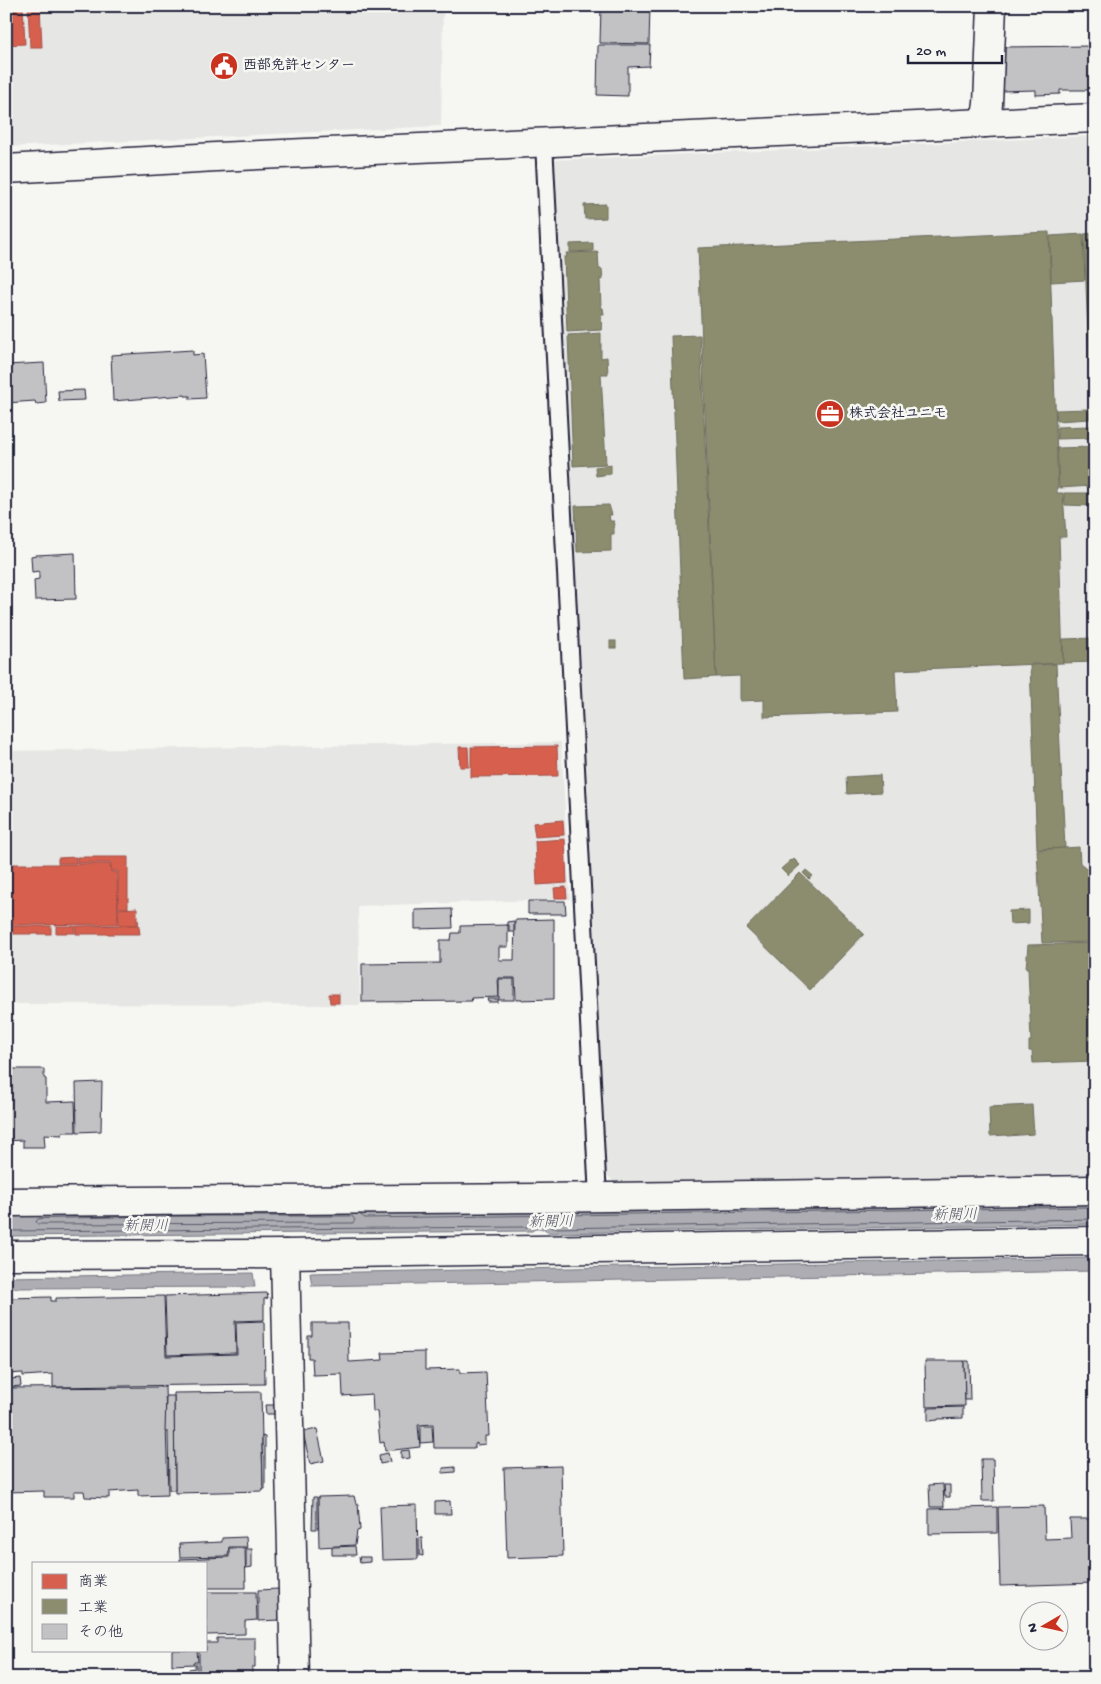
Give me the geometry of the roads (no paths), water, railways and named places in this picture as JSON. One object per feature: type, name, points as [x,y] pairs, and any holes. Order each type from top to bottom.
[{"type":"street","points":[[985,123],[988,104],[992,6]]},
{"type":"street","points":[[6,169],[216,156],[1095,118]]},
{"type":"street","points":[[6,1202],[598,1198],[1095,1190]]},
{"type":"street","points":[[6,1255],[285,1254],[1095,1241]]},
{"type":"street","points":[[285,1254],[295,1678]]},
{"type":"lane","points":[[544,143],[598,1198]]},
{"type":"water","name":"新開川","points":[[1095,1203],[1095,1224],[548,1233],[545,1229],[535,1229],[532,1231],[6,1236],[6,1208]]},
{"type":"water","points":[[1095,1258],[1095,1271],[312,1286],[310,1273]]},
{"type":"water","points":[[253,1273],[255,1287],[6,1288],[6,1277]]},
{"type":"place","name":"西部免許センター","points":[[224,66]]},
{"type":"place","name":"株式会社ユニモ","points":[[830,414]]}]
